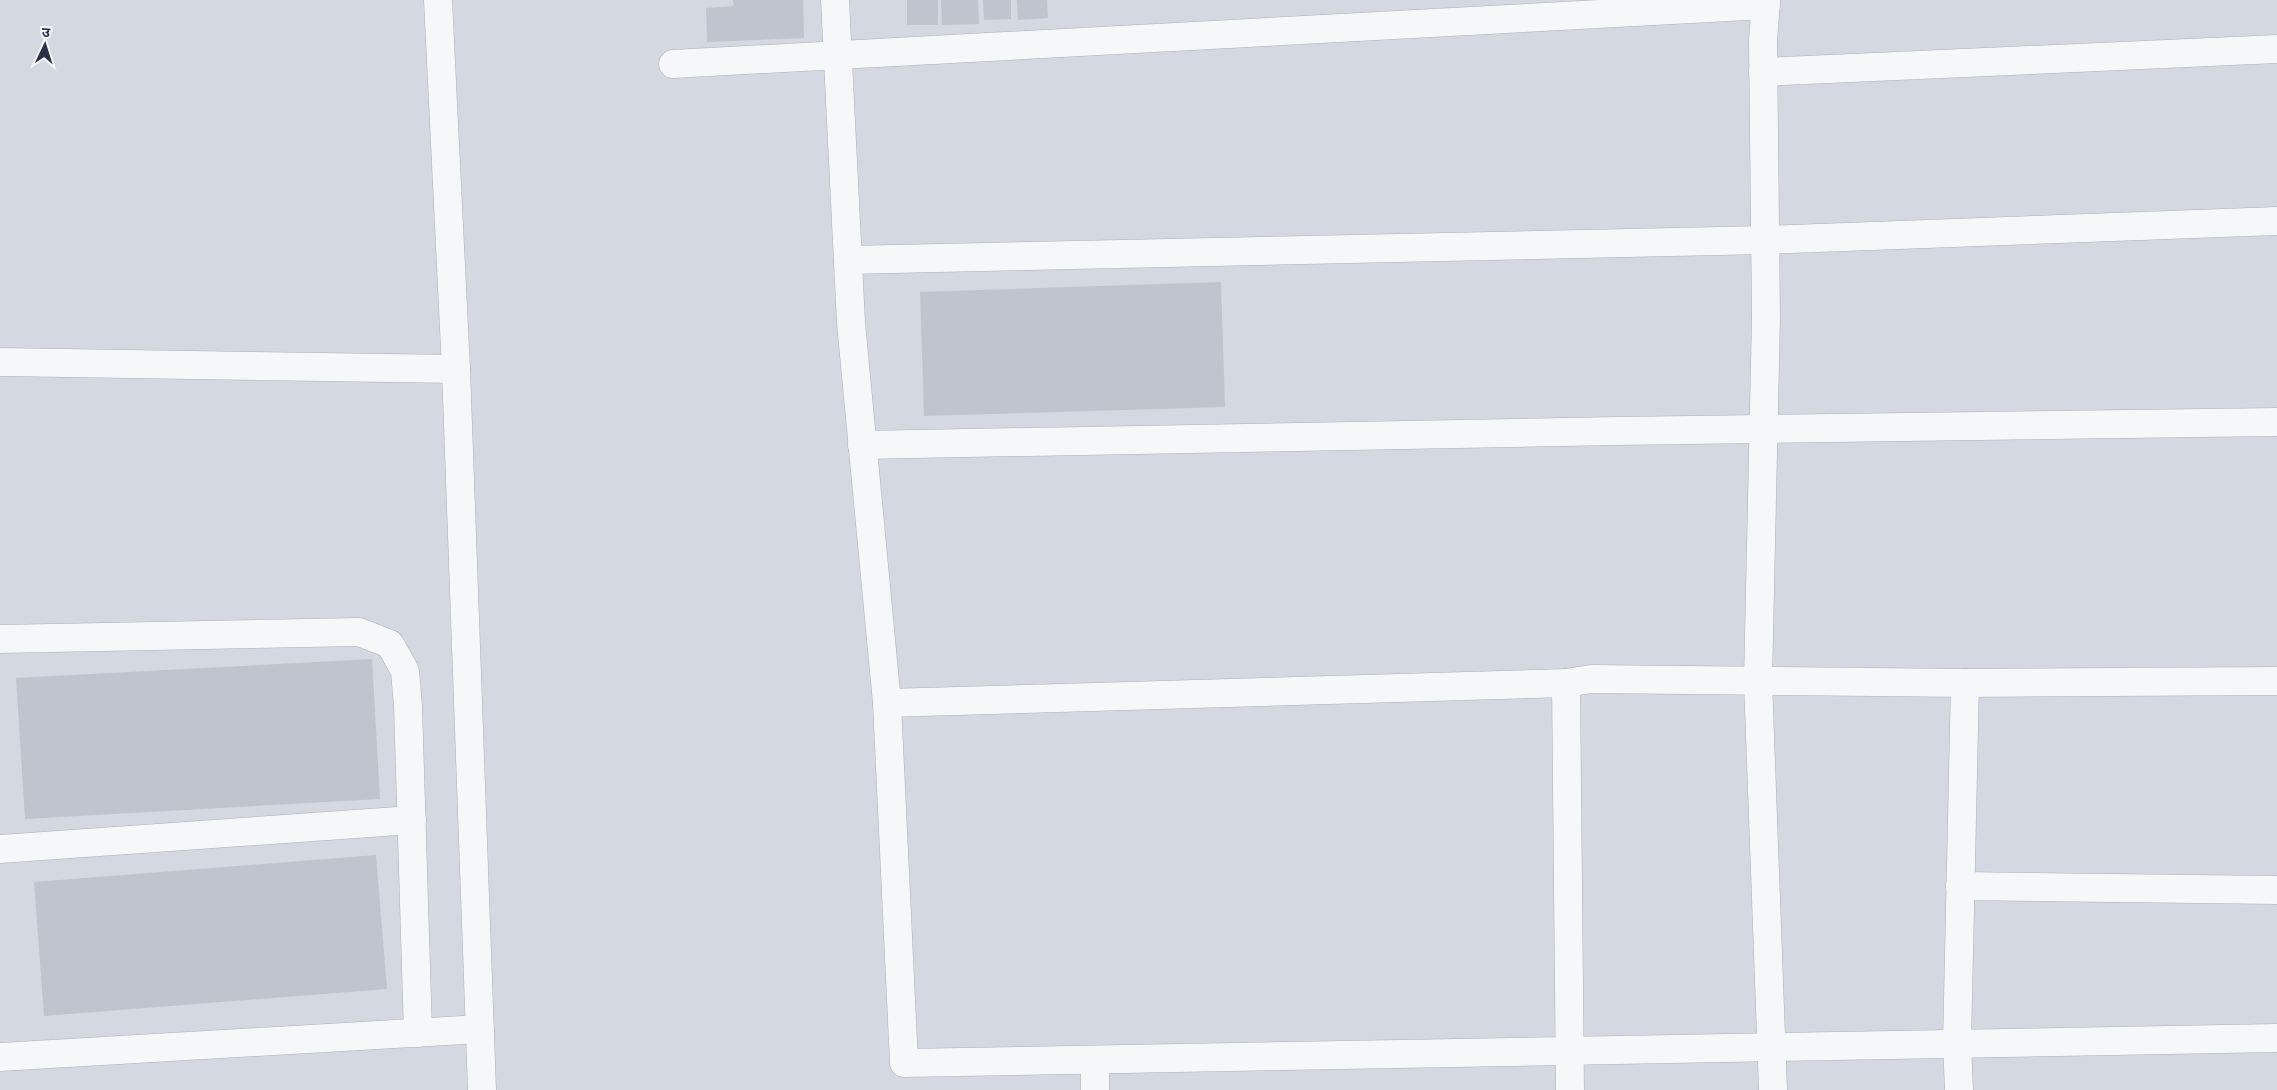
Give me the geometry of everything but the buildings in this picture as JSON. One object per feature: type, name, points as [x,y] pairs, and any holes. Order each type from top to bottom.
[{"type":"street","points":[[438,0],[456,369],[482,1090]]},
{"type":"street","points":[[835,0],[850,323],[887,703],[904,1063],[2277,1038]]},
{"type":"street","points":[[673,64],[1766,2],[1763,72],[1765,240],[1764,429],[1758,681],[1773,1090]]},
{"type":"street","points":[[1763,72],[2277,50]]},
{"type":"street","points":[[848,260],[1765,240],[2277,221]]},
{"type":"street","points":[[0,362],[456,369]]},
{"type":"street","points":[[862,445],[2277,422]]},
{"type":"street","points":[[0,639],[359,632],[390,644],[405,671],[408,706],[418,1033]]},
{"type":"street","points":[[887,703],[1566,683],[1591,679],[1965,683],[2277,681]]},
{"type":"street","points":[[1566,683],[1568,1051],[1570,1090]]},
{"type":"street","points":[[1958,1090],[1957,1044],[1965,683]]},
{"type":"street","points":[[0,849],[412,820]]},
{"type":"street","points":[[1960,886],[2277,890]]},
{"type":"street","points":[[0,1057],[480,1029]]},
{"type":"street","points":[[1095,1060],[1095,1090]]},
{"type":"shaded area","points":[[0,0],[2277,0],[2277,1090],[0,1090]]}]
